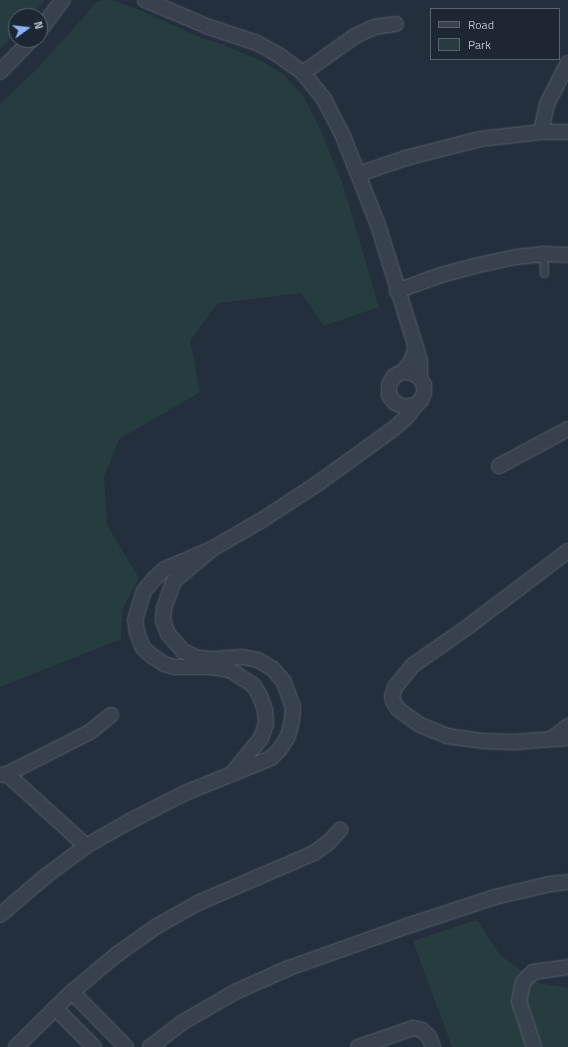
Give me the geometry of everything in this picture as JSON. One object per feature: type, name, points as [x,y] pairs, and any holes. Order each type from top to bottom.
[{"type":"street","points":[[48,20],[63,0]]},
{"type":"street","points":[[145,0],[209,27],[258,43],[280,56],[303,73],[324,99],[343,136],[378,225],[397,291],[420,361],[420,378]]},
{"type":"street","points":[[303,73],[355,36],[374,27],[396,24]]},
{"type":"street","points":[[0,72],[23,48]]},
{"type":"street","points":[[541,132],[547,104],[568,63]]},
{"type":"street","points":[[359,174],[406,158],[480,139],[541,132],[568,132]]},
{"type":"street","points":[[397,291],[441,274],[516,257],[543,254],[568,255]]},
{"type":"street","points":[[416,348],[411,361],[403,372],[394,376],[389,385],[389,395],[395,403],[405,407],[416,405]]},
{"type":"street","points":[[234,772],[261,738],[266,724],[265,710],[260,696],[253,685],[230,670],[211,667],[174,667],[164,664],[143,648],[137,632],[135,620],[144,591],[154,578],[166,569],[212,549],[262,520],[311,488],[392,430],[408,416],[421,400],[424,393],[424,385],[420,378],[412,373],[403,372]]},
{"type":"street","points":[[392,430],[395,403]]},
{"type":"street","points":[[499,466],[568,429]]},
{"type":"street","points":[[0,915],[47,875],[86,846],[132,820],[185,793],[234,772],[260,764],[271,758],[280,749],[289,731],[293,707],[284,682],[274,669],[258,660],[242,657],[213,659],[198,658],[183,652],[168,634],[163,620],[164,608],[174,581],[212,549]]},
{"type":"street","points":[[568,551],[469,626],[413,665],[395,687],[392,696],[392,702],[398,709],[420,725],[447,736],[482,742],[515,742],[568,738]]},
{"type":"street","points":[[86,846],[3,776],[90,732],[111,715]]},
{"type":"street","points":[[551,739],[568,726]]},
{"type":"street","points":[[16,1047],[72,992],[116,955],[157,926],[198,903],[314,853],[328,843],[340,830]]},
{"type":"street","points":[[150,1047],[183,1022],[228,996],[290,968],[495,897],[550,884],[568,882]]},
{"type":"street","points":[[534,1047],[519,1001],[523,982],[533,972],[568,967]]},
{"type":"street","points":[[72,992],[126,1047]]},
{"type":"street","points":[[55,1008],[94,1047]]},
{"type":"street","points":[[358,1047],[413,1028],[422,1030],[429,1037],[433,1047]]},
{"type":"lane","points":[[543,254],[544,273]]},
{"type":"green space","points":[[0,0],[45,0],[38,8],[8,8],[8,40],[0,49]]},
{"type":"green space","points":[[112,0],[142,11],[199,37],[224,45],[263,62],[284,75],[304,97],[320,129],[342,182],[379,307],[324,326],[301,293],[218,303],[190,341],[200,392],[119,439],[104,477],[107,525],[139,578],[123,608],[121,639],[0,687],[0,104],[37,69],[97,2]]},
{"type":"green space","points":[[477,920],[500,955],[539,983],[568,988],[568,1047],[452,1047],[413,941]]}]
